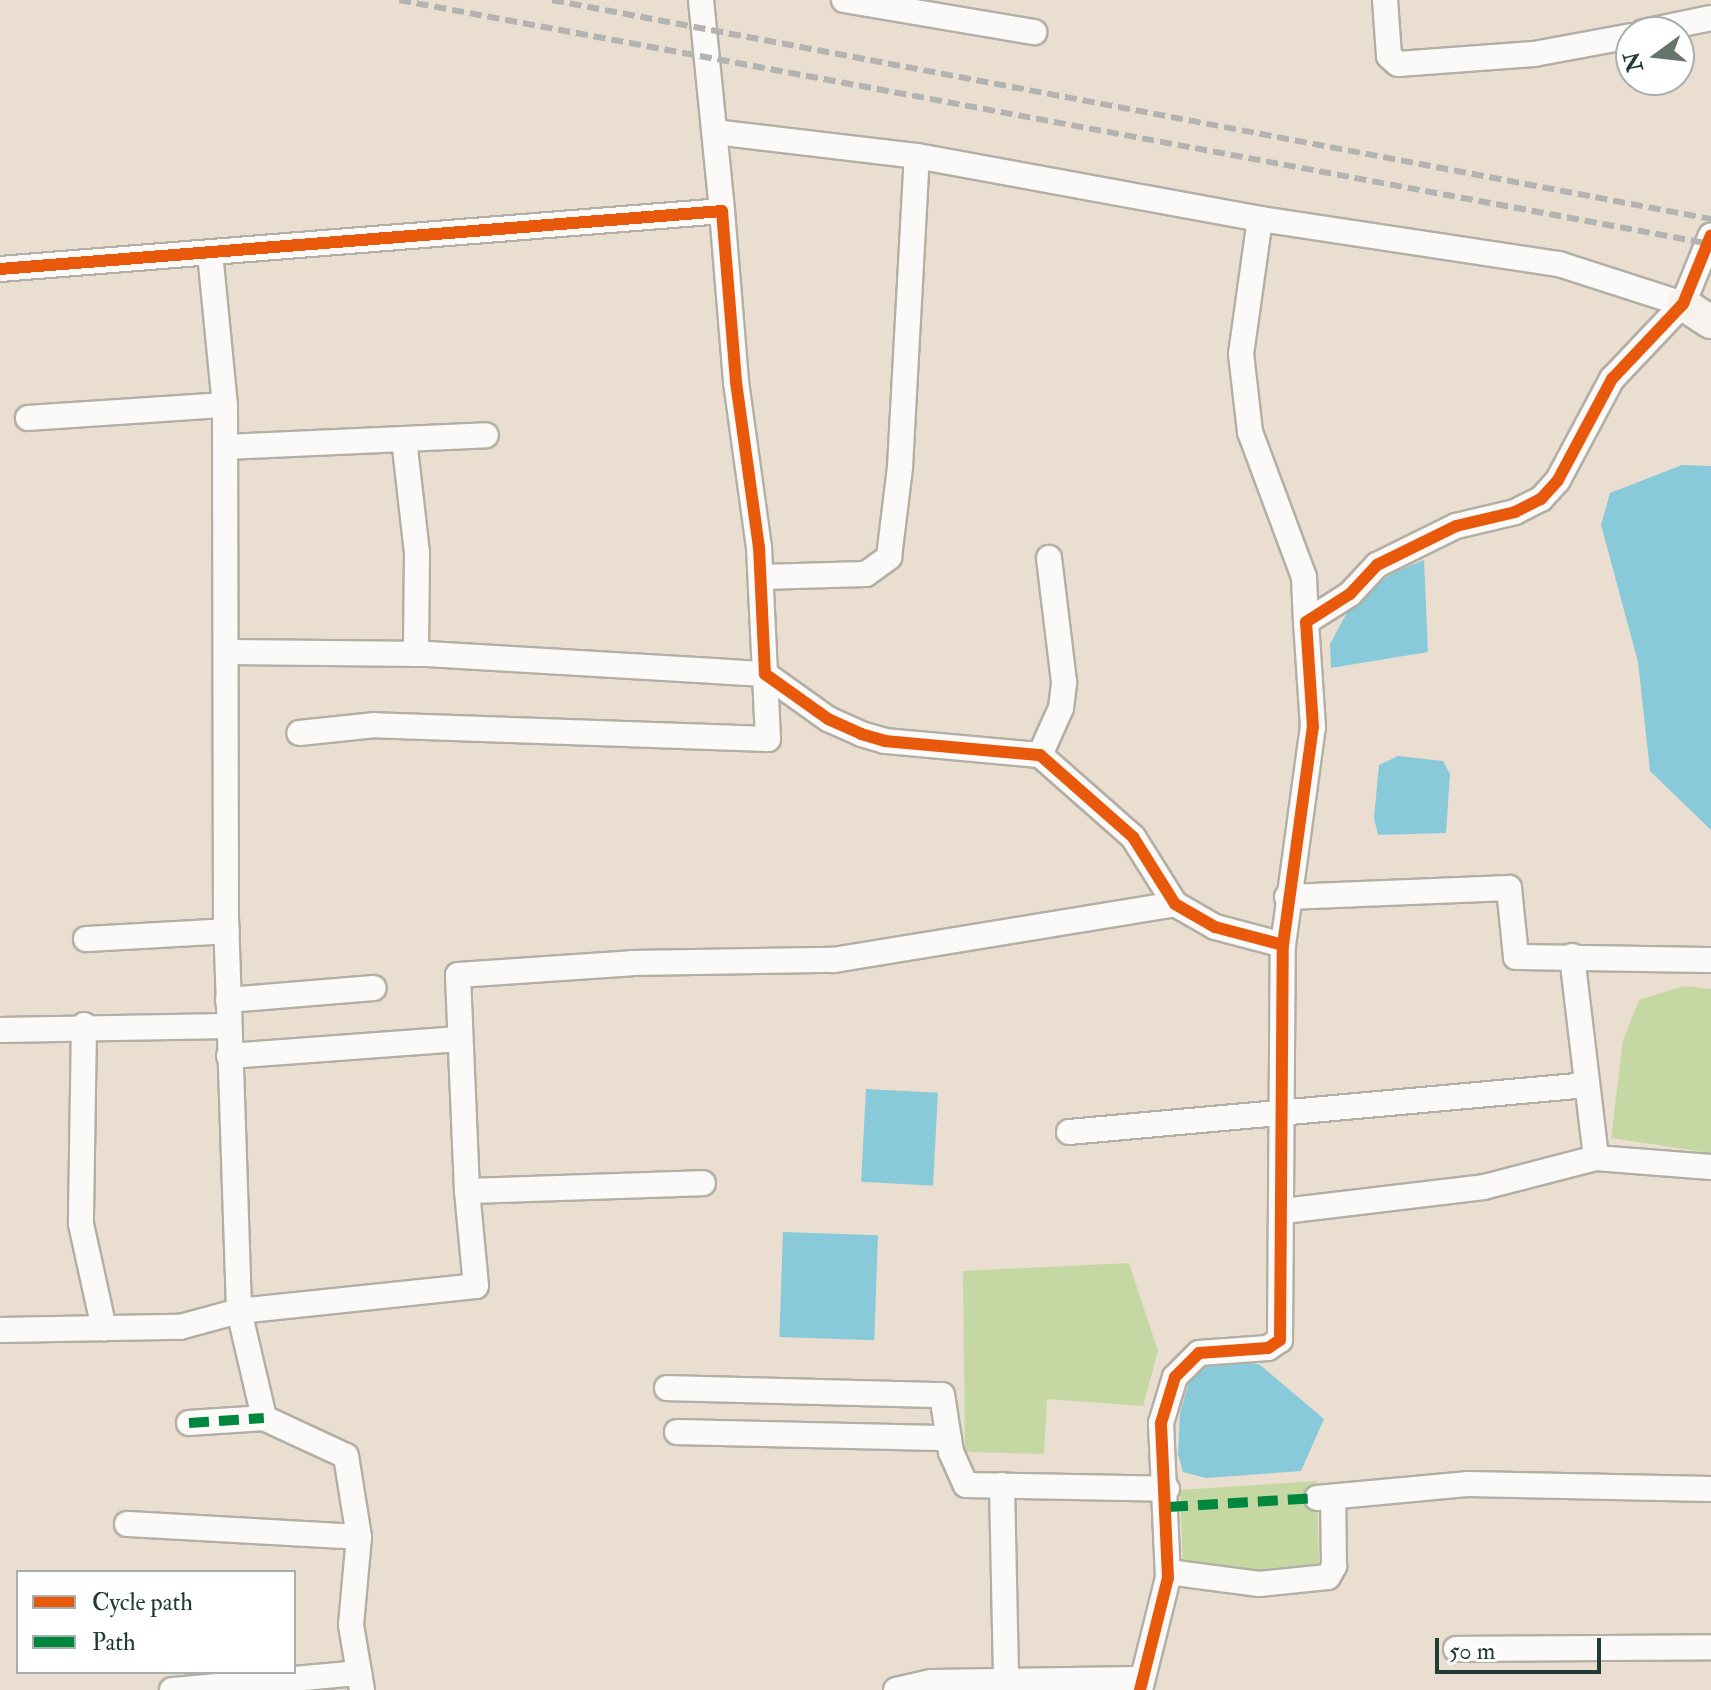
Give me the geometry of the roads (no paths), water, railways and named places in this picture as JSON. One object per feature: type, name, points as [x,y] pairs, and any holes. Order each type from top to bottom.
[{"type":"street","points":[[299,733],[375,725],[768,739],[761,577],[736,382],[701,0]]},
{"type":"street","points":[[844,0],[902,5],[1034,32]]},
{"type":"street","points":[[1385,0],[1389,56],[1398,64],[1534,54],[1615,39]]},
{"type":"street","points":[[715,132],[917,156],[1260,219],[1559,264],[1683,304],[1711,322]]},
{"type":"street","points":[[761,577],[866,574],[889,557],[900,467],[917,156]]},
{"type":"street","points":[[0,269],[722,211]]},
{"type":"street","points":[[896,1690],[931,1682],[1006,1679],[1140,1685],[1168,1572],[1167,1489],[1161,1423],[1185,1361],[1199,1353],[1268,1348],[1280,1340],[1284,1211],[1283,945],[1287,897],[1313,727],[1304,577],[1250,432],[1241,354],[1260,219]]},
{"type":"street","points":[[1306,622],[1350,594],[1377,565],[1456,526],[1515,512],[1541,499],[1558,480],[1612,379],[1683,304],[1711,235]]},
{"type":"street","points":[[210,253],[225,405],[228,1000],[239,1311],[264,1418]]},
{"type":"street","points":[[28,418],[225,405]]},
{"type":"street","points":[[226,447],[486,435]]},
{"type":"street","points":[[404,439],[417,553],[416,654]]},
{"type":"street","points":[[1040,755],[1061,708],[1064,682],[1049,558]]},
{"type":"street","points":[[228,652],[416,654],[765,674],[828,719],[861,734],[1040,755],[1133,837],[1175,904],[1215,927],[1283,945]]},
{"type":"street","points":[[1287,897],[1509,888],[1516,957],[1711,960]]},
{"type":"street","points":[[0,1330],[180,1327],[239,1311],[476,1286],[467,1191],[458,975],[632,963],[834,960],[1175,904]]},
{"type":"street","points":[[86,939],[227,931]]},
{"type":"street","points":[[1572,956],[1596,1158]]},
{"type":"street","points":[[228,1000],[374,988]]},
{"type":"street","points":[[0,1030],[84,1025],[229,1026]]},
{"type":"street","points":[[84,1025],[81,1224],[104,1329]]},
{"type":"street","points":[[229,1056],[459,1039]]},
{"type":"street","points":[[1069,1132],[1587,1085]]},
{"type":"street","points":[[1284,1211],[1484,1187],[1596,1158],[1711,1167]]},
{"type":"street","points":[[467,1191],[703,1183]]},
{"type":"street","points":[[667,1388],[942,1395],[949,1438],[966,1485],[1167,1489]]},
{"type":"street","points":[[172,1690],[360,1681],[351,1625],[359,1537],[346,1456],[264,1418],[189,1423]]},
{"type":"street","points":[[677,1432],[949,1438]]},
{"type":"street","points":[[1168,1572],[1259,1584],[1328,1577],[1334,1566],[1325,1497],[1468,1484],[1711,1489]]},
{"type":"street","points":[[1002,1485],[1006,1679]]},
{"type":"street","points":[[127,1524],[359,1537]]},
{"type":"street","points":[[1456,1649],[1711,1647]]},
{"type":"water","points":[[1682,465],[1711,466],[1711,830],[1650,771],[1638,662],[1601,525],[1610,493]]},
{"type":"water","points":[[1424,560],[1428,652],[1331,668],[1330,644],[1350,607],[1392,573]]},
{"type":"water","points":[[1398,756],[1443,761],[1450,774],[1446,833],[1378,835],[1374,818],[1379,765]]},
{"type":"water","points":[[866,1089],[938,1093],[933,1186],[861,1182]]},
{"type":"water","points":[[783,1232],[878,1235],[874,1340],[779,1337]]},
{"type":"water","points":[[1224,1361],[1259,1364],[1324,1419],[1301,1471],[1206,1478],[1183,1472],[1178,1454],[1180,1413],[1188,1385],[1202,1367]]},
{"type":"railway","points":[[399,0],[1711,244]]},
{"type":"railway","points":[[552,0],[1711,219]]}]
